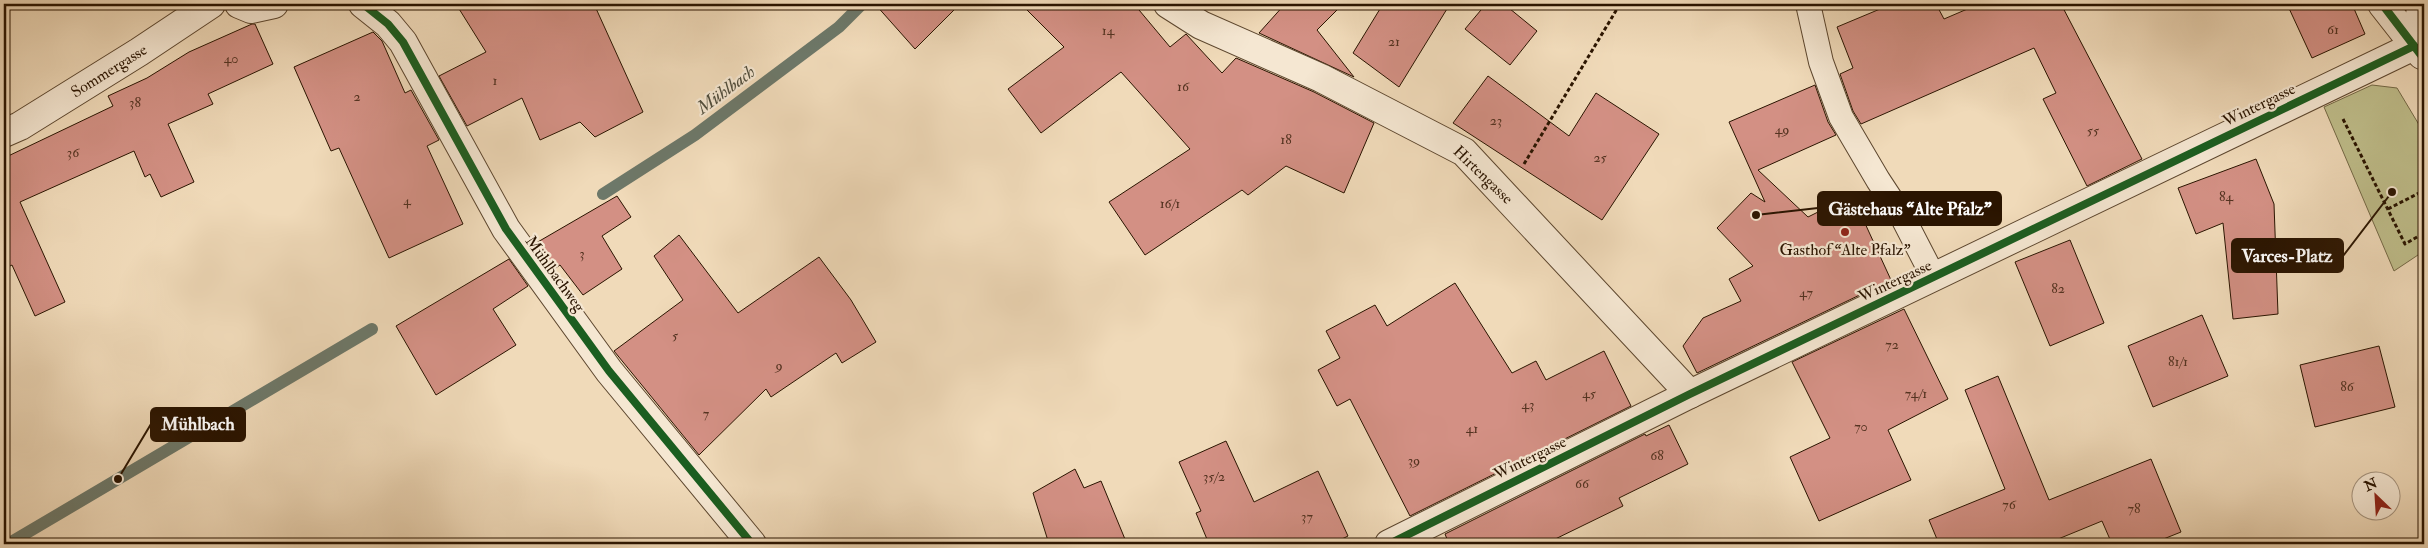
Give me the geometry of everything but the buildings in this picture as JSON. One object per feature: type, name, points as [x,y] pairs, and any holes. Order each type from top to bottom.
[{"type":"street","name":"Sommergasse","points":[[9,126],[139,52],[211,4]]},
{"type":"street","points":[[238,4],[251,9],[274,4]]},
{"type":"street","name":"Mühlbachweg","points":[[363,4],[388,24],[403,42],[506,229],[609,372],[752,544]]},
{"type":"street","name":"Hirtengasse","points":[[1168,4],[1201,25],[1321,78],[1456,147],[1505,195],[1690,394]]},
{"type":"street","points":[[2382,4],[2419,52]]},
{"type":"street","points":[[2419,52],[2422,4]]},
{"type":"street","name":"Wintergasse","points":[[1388,544],[1690,394],[2327,88],[2419,52]]},
{"type":"lane","points":[[1808,4],[1821,62],[1841,117],[1878,180],[1904,218],[1934,278]]},
{"type":"path","points":[[1505,195],[1620,4]]},
{"type":"path","points":[[2327,88],[2405,244],[2424,232]]},
{"type":"path","points":[[2388,209],[2419,193],[2424,202]]},
{"type":"shaded area","points":[[2372,85],[2397,88],[2424,133],[2424,251],[2394,271],[2324,107]]},
{"type":"waterway","name":"Mühlbach","points":[[603,194],[695,135],[839,27],[862,4]]},
{"type":"waterway","name":"Mühlbach","points":[[8,544],[372,329]]},
{"type":"cycle path","points":[[363,4],[388,24],[403,42],[506,229],[609,371],[752,544]]},
{"type":"cycle path","points":[[2382,4],[2424,59]]},
{"type":"cycle path","points":[[1389,544],[1690,394],[2414,46]]},
{"type":"place","name":"Varces-Platz","points":[[2392,192]]},
{"type":"place","name":"Gästehaus “Alte Pfalz”","points":[[1756,215]]},
{"type":"place","name":"Gasthof “Alte Pfalz”","points":[[1845,232]]},
{"type":"place","name":"Mühlbach","points":[[118,479]]}]
